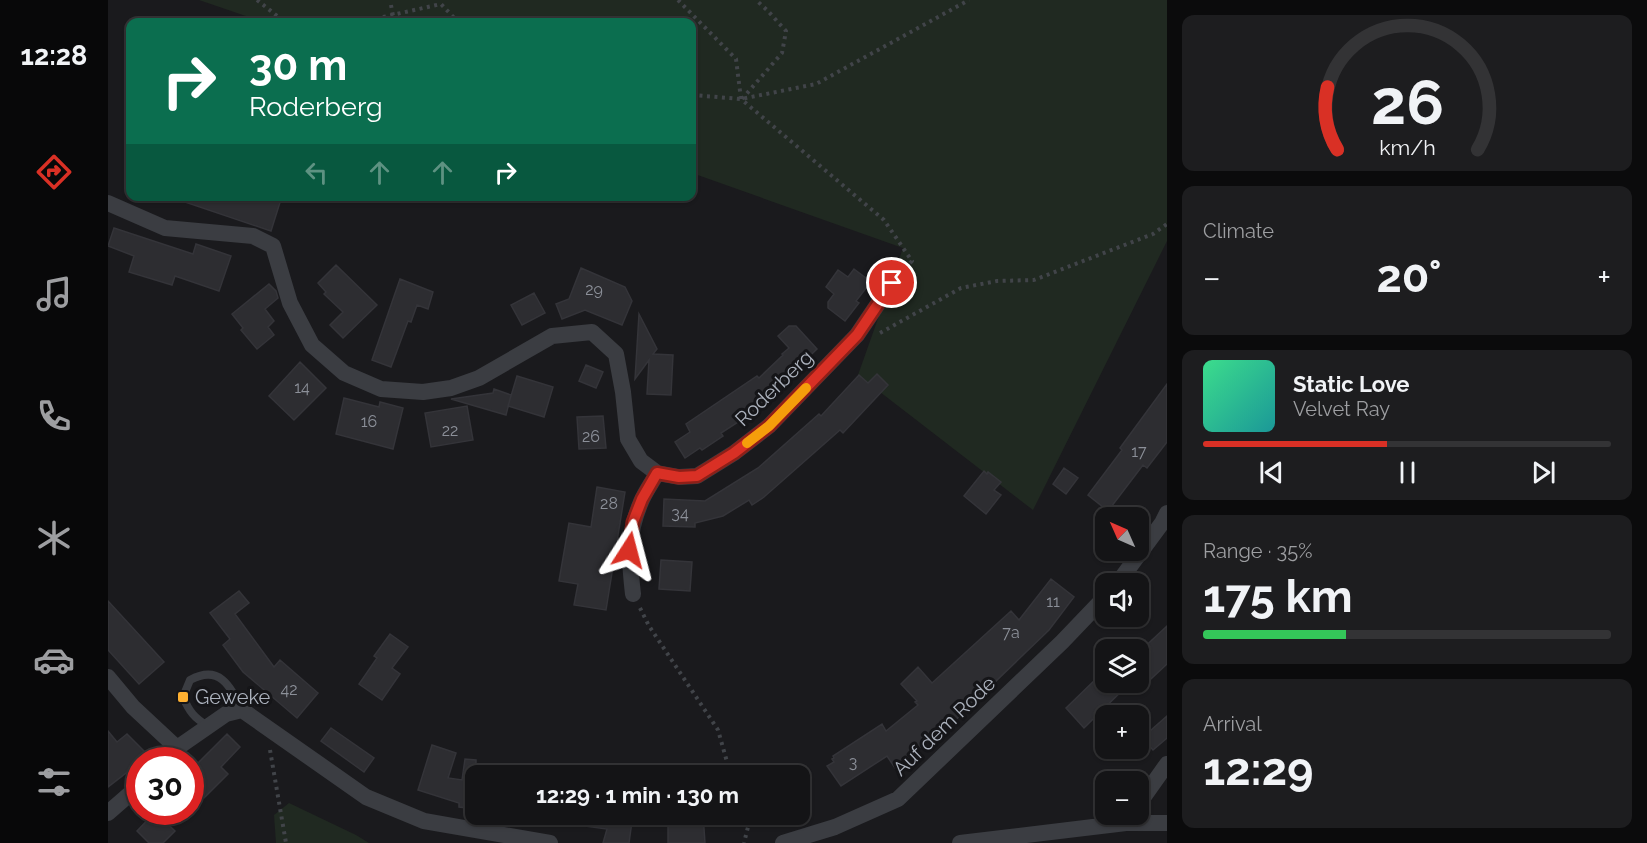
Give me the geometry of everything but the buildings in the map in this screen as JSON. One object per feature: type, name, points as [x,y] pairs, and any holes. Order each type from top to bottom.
[{"type":"street","points":[[108,203],[165,228],[254,236],[273,246],[290,303],[312,345],[344,373],[381,389],[423,392],[452,388],[479,378],[552,336],[592,332],[616,354],[628,439],[640,461],[657,473],[642,499],[633,522],[629,550],[633,594]]},
{"type":"street","name":"Roderberg","points":[[657,473],[679,477],[697,476],[734,453],[769,426],[857,335],[892,283]]},
{"type":"street","points":[[1125,573],[1167,513]]},
{"type":"street","name":"Auf dem Rode","points":[[783,843],[835,827],[898,799],[1095,608]]},
{"type":"street","points":[[108,677],[133,707],[176,747]]},
{"type":"street","points":[[178,747],[226,714],[242,710],[366,797],[424,821],[550,843]]},
{"type":"street","points":[[1149,789],[1167,764]]},
{"type":"street","points":[[108,813],[126,797]]},
{"type":"street","points":[[1149,822],[1167,824]]},
{"type":"street","points":[[960,843],[1095,824]]},
{"type":"lane","points":[[208,726],[189,711],[183,697],[190,680],[201,674],[212,674],[222,679],[232,691],[242,710]]},
{"type":"path","points":[[256,0],[280,18]]},
{"type":"path","points":[[678,0],[696,18]]},
{"type":"path","points":[[741,99],[782,53],[786,31],[756,0]]},
{"type":"path","points":[[696,95],[741,99],[816,84],[969,0]]},
{"type":"path","points":[[382,18],[441,2],[455,18]]},
{"type":"path","points":[[391,5],[393,16]]},
{"type":"path","points":[[696,18],[736,59],[741,99],[884,219],[912,261],[892,283]]},
{"type":"path","points":[[857,335],[866,340],[871,338],[961,288],[997,281],[1034,280],[1153,234],[1167,224]]},
{"type":"path","points":[[633,594],[649,626],[718,730],[728,765]]},
{"type":"path","points":[[266,726],[286,843]]},
{"type":"path","points":[[744,843],[747,825]]},
{"type":"shaded area","points":[[199,0],[1167,0],[1167,241],[1033,510],[858,375],[903,248],[696,174],[696,18],[251,18]]},
{"type":"shaded area","points":[[289,803],[369,843],[276,843],[274,815]]},
{"type":"slow traffic","points":[[747,443],[769,426],[806,388]]},
{"type":"place","name":"Geweke","points":[[183,697]]},
{"type":"route","points":[[629,550],[633,522],[642,499],[657,473],[679,477],[697,476],[734,453],[769,426],[857,335],[892,283]]}]
